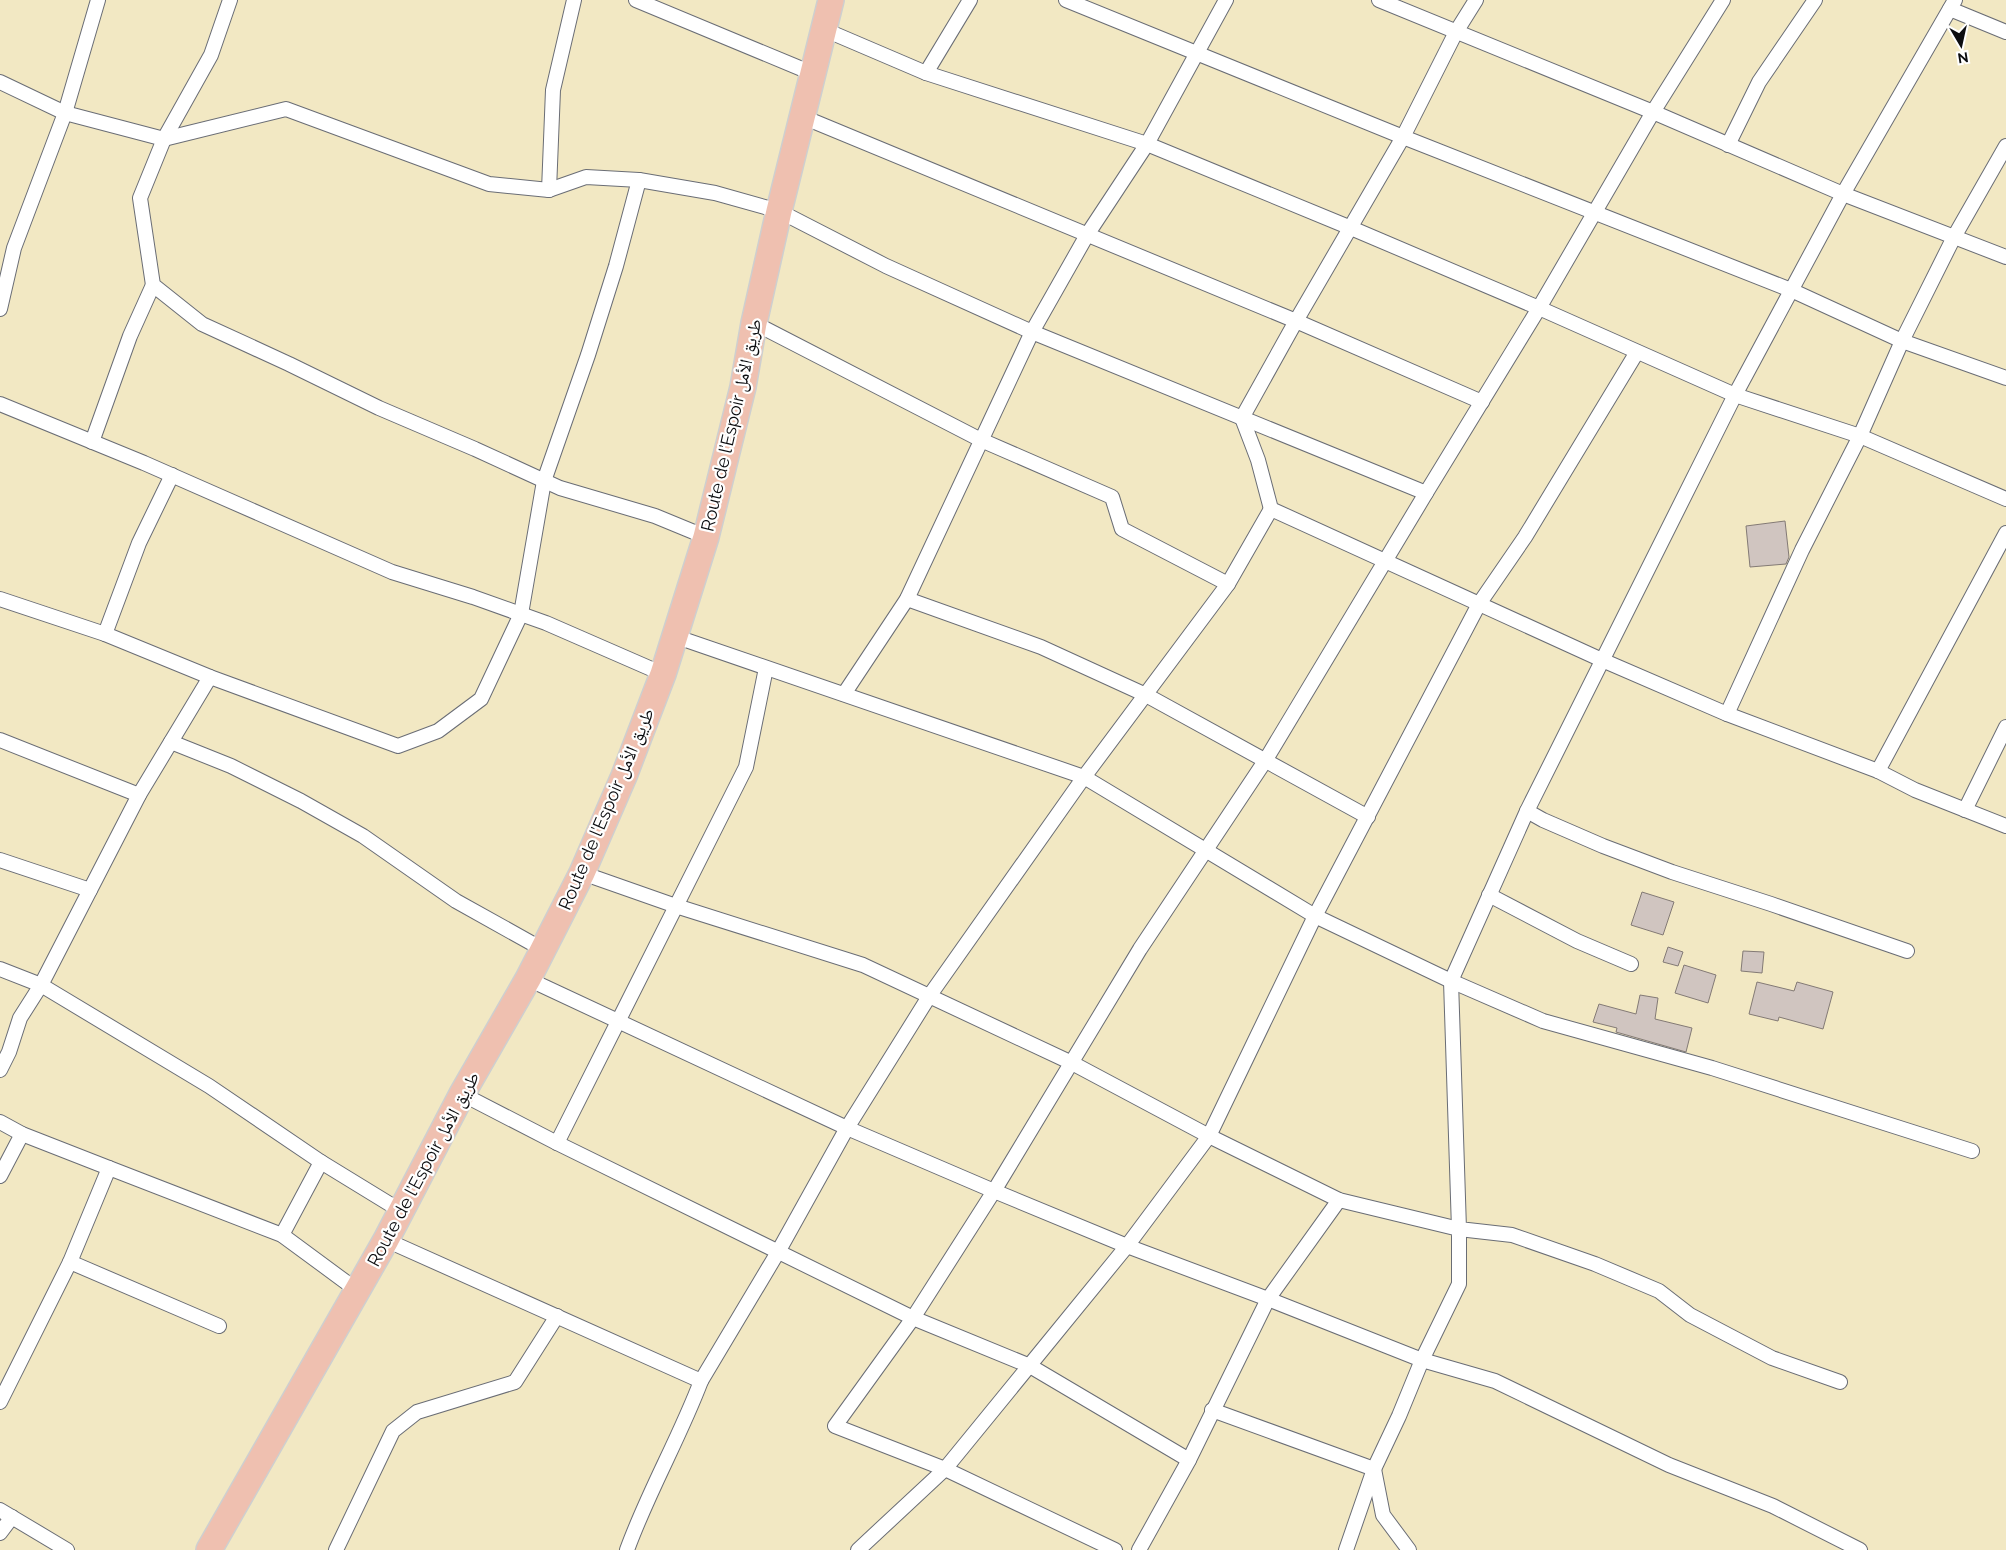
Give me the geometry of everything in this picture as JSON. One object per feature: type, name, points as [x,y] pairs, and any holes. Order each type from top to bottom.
[{"type":"highway","name":"Route de l’Espoir طريق الأمل","points":[[209,1550],[358,1291],[402,1211],[462,1094],[528,979],[582,873],[624,776],[662,674],[706,537],[743,387],[754,323],[779,211],[831,0]]},
{"type":"street","points":[[0,309],[14,248],[65,113],[98,0]]},
{"type":"street","points":[[92,442],[130,336],[153,285],[140,198],[164,139],[211,55],[230,0]]},
{"type":"street","points":[[549,190],[553,90],[568,19],[574,0]]},
{"type":"street","points":[[636,0],[814,74]]},
{"type":"street","points":[[926,73],[970,0]]},
{"type":"street","points":[[1066,0],[1403,137],[1790,290],[1902,341],[2006,378]]},
{"type":"street","points":[[844,694],[907,599],[1032,332],[1087,235],[1147,144],[1226,0]]},
{"type":"street","points":[[1379,0],[1653,112],[1843,194],[2006,257]]},
{"type":"street","points":[[627,1550],[640,1516],[689,1414],[701,1381],[778,1252],[847,1128],[930,995],[1084,777],[1228,584],[1270,509],[1258,460],[1242,418],[1403,137],[1456,32],[1476,0]]},
{"type":"street","points":[[1115,1550],[944,1469],[836,1426],[913,1318],[994,1191],[1140,949],[1265,761],[1539,308],[1653,112],[1723,0]]},
{"type":"street","points":[[1728,145],[1759,82],[1815,0]]},
{"type":"street","points":[[1346,1550],[1374,1469],[1399,1416],[1422,1360],[1459,1284],[1451,981],[1527,811],[1735,395],[1843,194],[1952,4],[2006,32]]},
{"type":"street","points":[[823,29],[926,73],[1147,144],[1539,308],[1735,395],[1860,436],[2006,499]]},
{"type":"street","points":[[0,82],[65,113],[164,139],[286,109],[489,184],[549,190],[586,177],[639,180],[715,193],[779,211],[886,266],[1032,332],[1426,492]]},
{"type":"street","points":[[803,117],[1296,321],[1482,402]]},
{"type":"street","points":[[1727,714],[1802,550],[1860,436],[1902,341],[1954,237],[2006,146]]},
{"type":"street","points":[[0,599],[105,634],[210,677],[398,746],[438,731],[481,699],[521,614],[544,481],[616,266],[639,180]]},
{"type":"street","points":[[153,285],[202,324],[379,408],[476,448],[560,488],[655,516],[706,537]]},
{"type":"street","points":[[754,323],[981,440],[1112,497],[1122,529],[1228,584]]},
{"type":"street","points":[[858,1550],[944,1469],[1127,1246],[1209,1136],[1315,916],[1479,604],[1525,537],[1637,352]]},
{"type":"street","points":[[0,404],[172,475],[392,572],[546,623],[662,674]]},
{"type":"street","points":[[105,634],[139,543],[172,475]]},
{"type":"street","points":[[1270,509],[1602,660],[1727,714],[1878,771],[1915,790],[2006,826]]},
{"type":"street","points":[[1878,771],[2006,533]]},
{"type":"street","points":[[907,599],[1041,647],[1146,695],[1368,817]]},
{"type":"street","points":[[674,636],[1084,777],[1315,916],[1542,1022],[1712,1068],[1972,1151]]},
{"type":"street","points":[[558,1143],[746,767],[766,668]]},
{"type":"street","points":[[0,1070],[9,1052],[20,1018],[41,985],[139,795],[210,677]]},
{"type":"street","points":[[1965,810],[2006,727]]},
{"type":"street","points":[[0,740],[139,795]]},
{"type":"street","points":[[171,742],[231,766],[301,801],[363,836],[456,902],[542,949]]},
{"type":"street","points":[[1527,811],[1603,846],[1672,872],[1908,951]]},
{"type":"street","points":[[0,860],[90,890]]},
{"type":"street","points":[[582,873],[676,906],[863,965],[1072,1063],[1209,1136],[1339,1200],[1459,1229],[1512,1236],[1595,1264],[1659,1291],[1690,1315],[1772,1358],[1840,1382]]},
{"type":"street","points":[[1490,895],[1577,941],[1631,964]]},
{"type":"street","points":[[0,969],[41,985],[209,1086],[321,1162],[402,1211]]},
{"type":"street","points":[[528,979],[847,1128],[994,1191],[1127,1246],[1422,1360],[1495,1381],[1669,1465],[1773,1506],[1860,1550]]},
{"type":"street","points":[[462,1094],[913,1318],[1030,1366],[1189,1460]]},
{"type":"street","points":[[0,1122],[22,1134],[282,1235],[358,1291]]},
{"type":"street","points":[[0,1176],[22,1134]]},
{"type":"street","points":[[282,1235],[321,1162]]},
{"type":"street","points":[[0,1402],[70,1262],[109,1168]]},
{"type":"street","points":[[1139,1550],[1189,1460],[1268,1299],[1339,1200]]},
{"type":"street","points":[[386,1240],[701,1381]]},
{"type":"street","points":[[70,1262],[219,1326]]},
{"type":"street","points":[[336,1550],[393,1431],[416,1412],[516,1382],[556,1316]]},
{"type":"street","points":[[1212,1410],[1374,1469]]},
{"type":"street","points":[[1374,1469],[1383,1515],[1409,1550]]},
{"type":"street","points":[[0,1533],[6,1513],[66,1550]]},
{"type":"sand","points":[[0,0],[2006,0],[2006,1550],[0,1550]]},
{"type":"building","points":[[1785,521],[1789,557],[1786,564],[1750,567],[1746,526]]},
{"type":"building","points":[[1642,892],[1674,902],[1663,935],[1631,925]]},
{"type":"building","points":[[1668,947],[1683,952],[1678,966],[1663,962]]},
{"type":"building","points":[[1743,951],[1764,952],[1762,973],[1741,971]]},
{"type":"building","points":[[1684,965],[1716,975],[1708,1003],[1675,993]]},
{"type":"building","points":[[1757,982],[1794,991],[1797,982],[1833,992],[1823,1029],[1779,1017],[1778,1021],[1749,1014]]},
{"type":"building","points":[[1640,995],[1658,998],[1655,1019],[1692,1028],[1686,1052],[1616,1032],[1617,1028],[1593,1022],[1599,1004],[1636,1014]]}]
